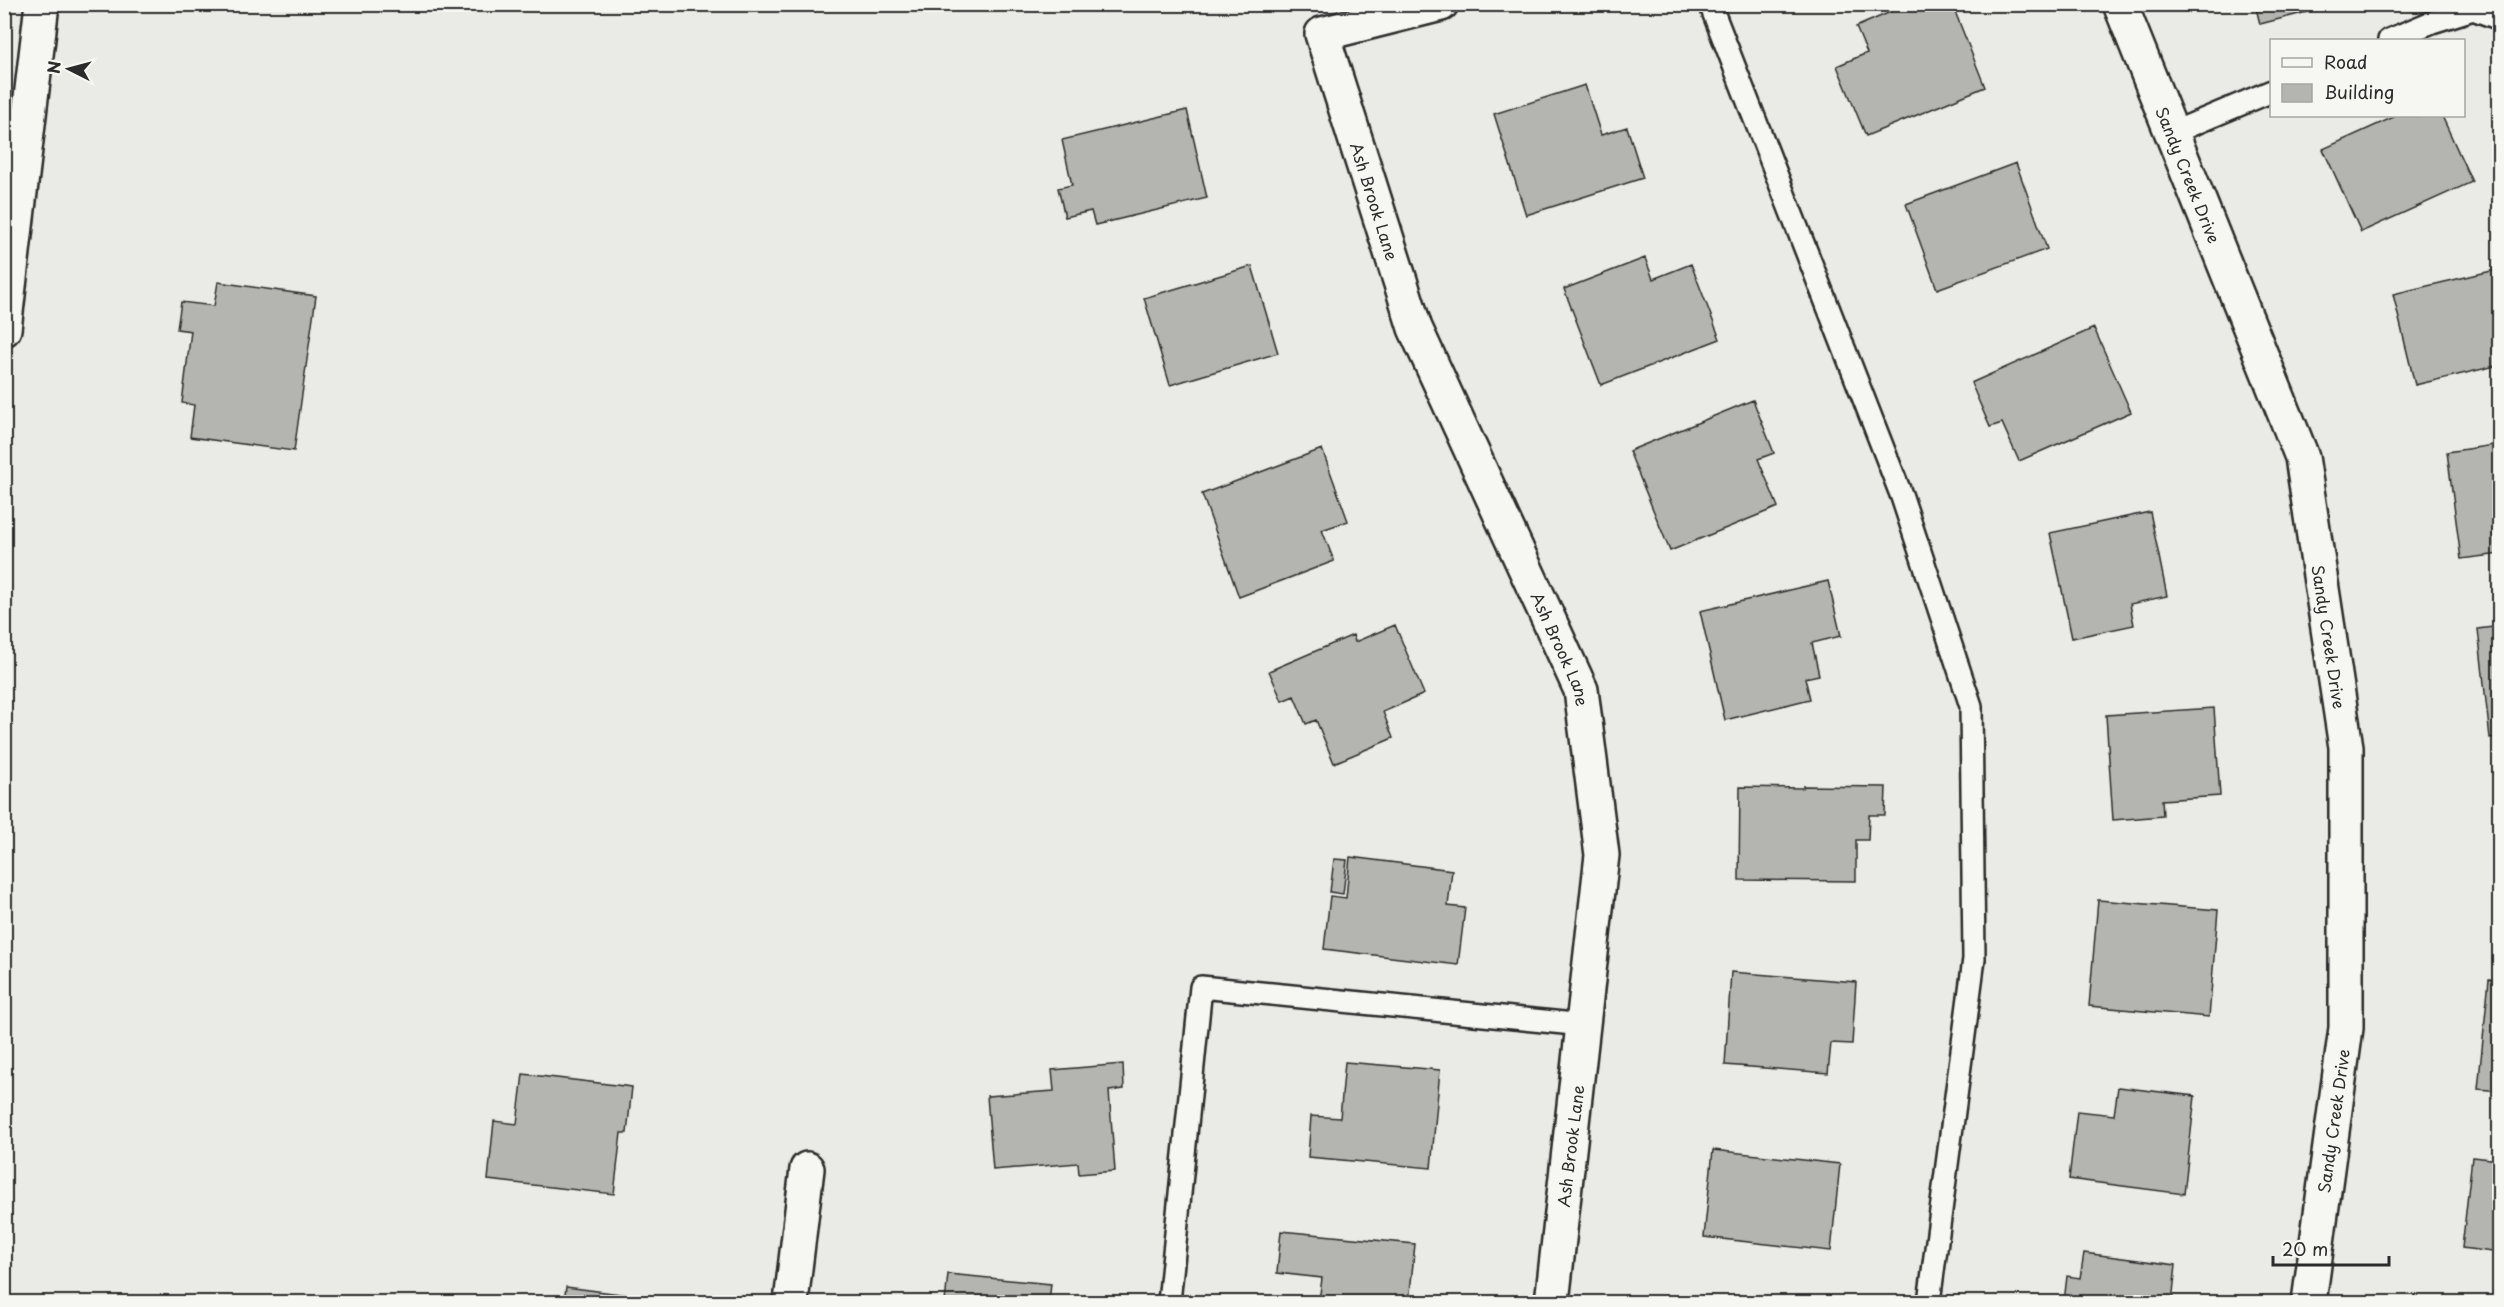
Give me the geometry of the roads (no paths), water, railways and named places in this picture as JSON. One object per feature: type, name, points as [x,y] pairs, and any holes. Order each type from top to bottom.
[{"type":"street","points":[[4,329],[42,4]]},
{"type":"street","name":"Ash Brook Lane","points":[[1441,4],[1322,34],[1415,328],[1581,690],[1602,855],[1552,1302]]},
{"type":"street","name":"Sandy Creek Drive","points":[[2120,4],[2302,457],[2346,747],[2346,1028],[2309,1302]]},
{"type":"street","points":[[791,1302],[807,1169]]},
{"type":"lane","points":[[1710,4],[1902,497],[1971,706],[1974,959],[1929,1302]]},
{"type":"lane","points":[[2391,39],[2432,22],[2474,9],[2499,19]]},
{"type":"lane","points":[[2172,133],[2270,90]]},
{"type":"lane","points":[[1169,1302],[1201,987],[1584,1025]]}]
